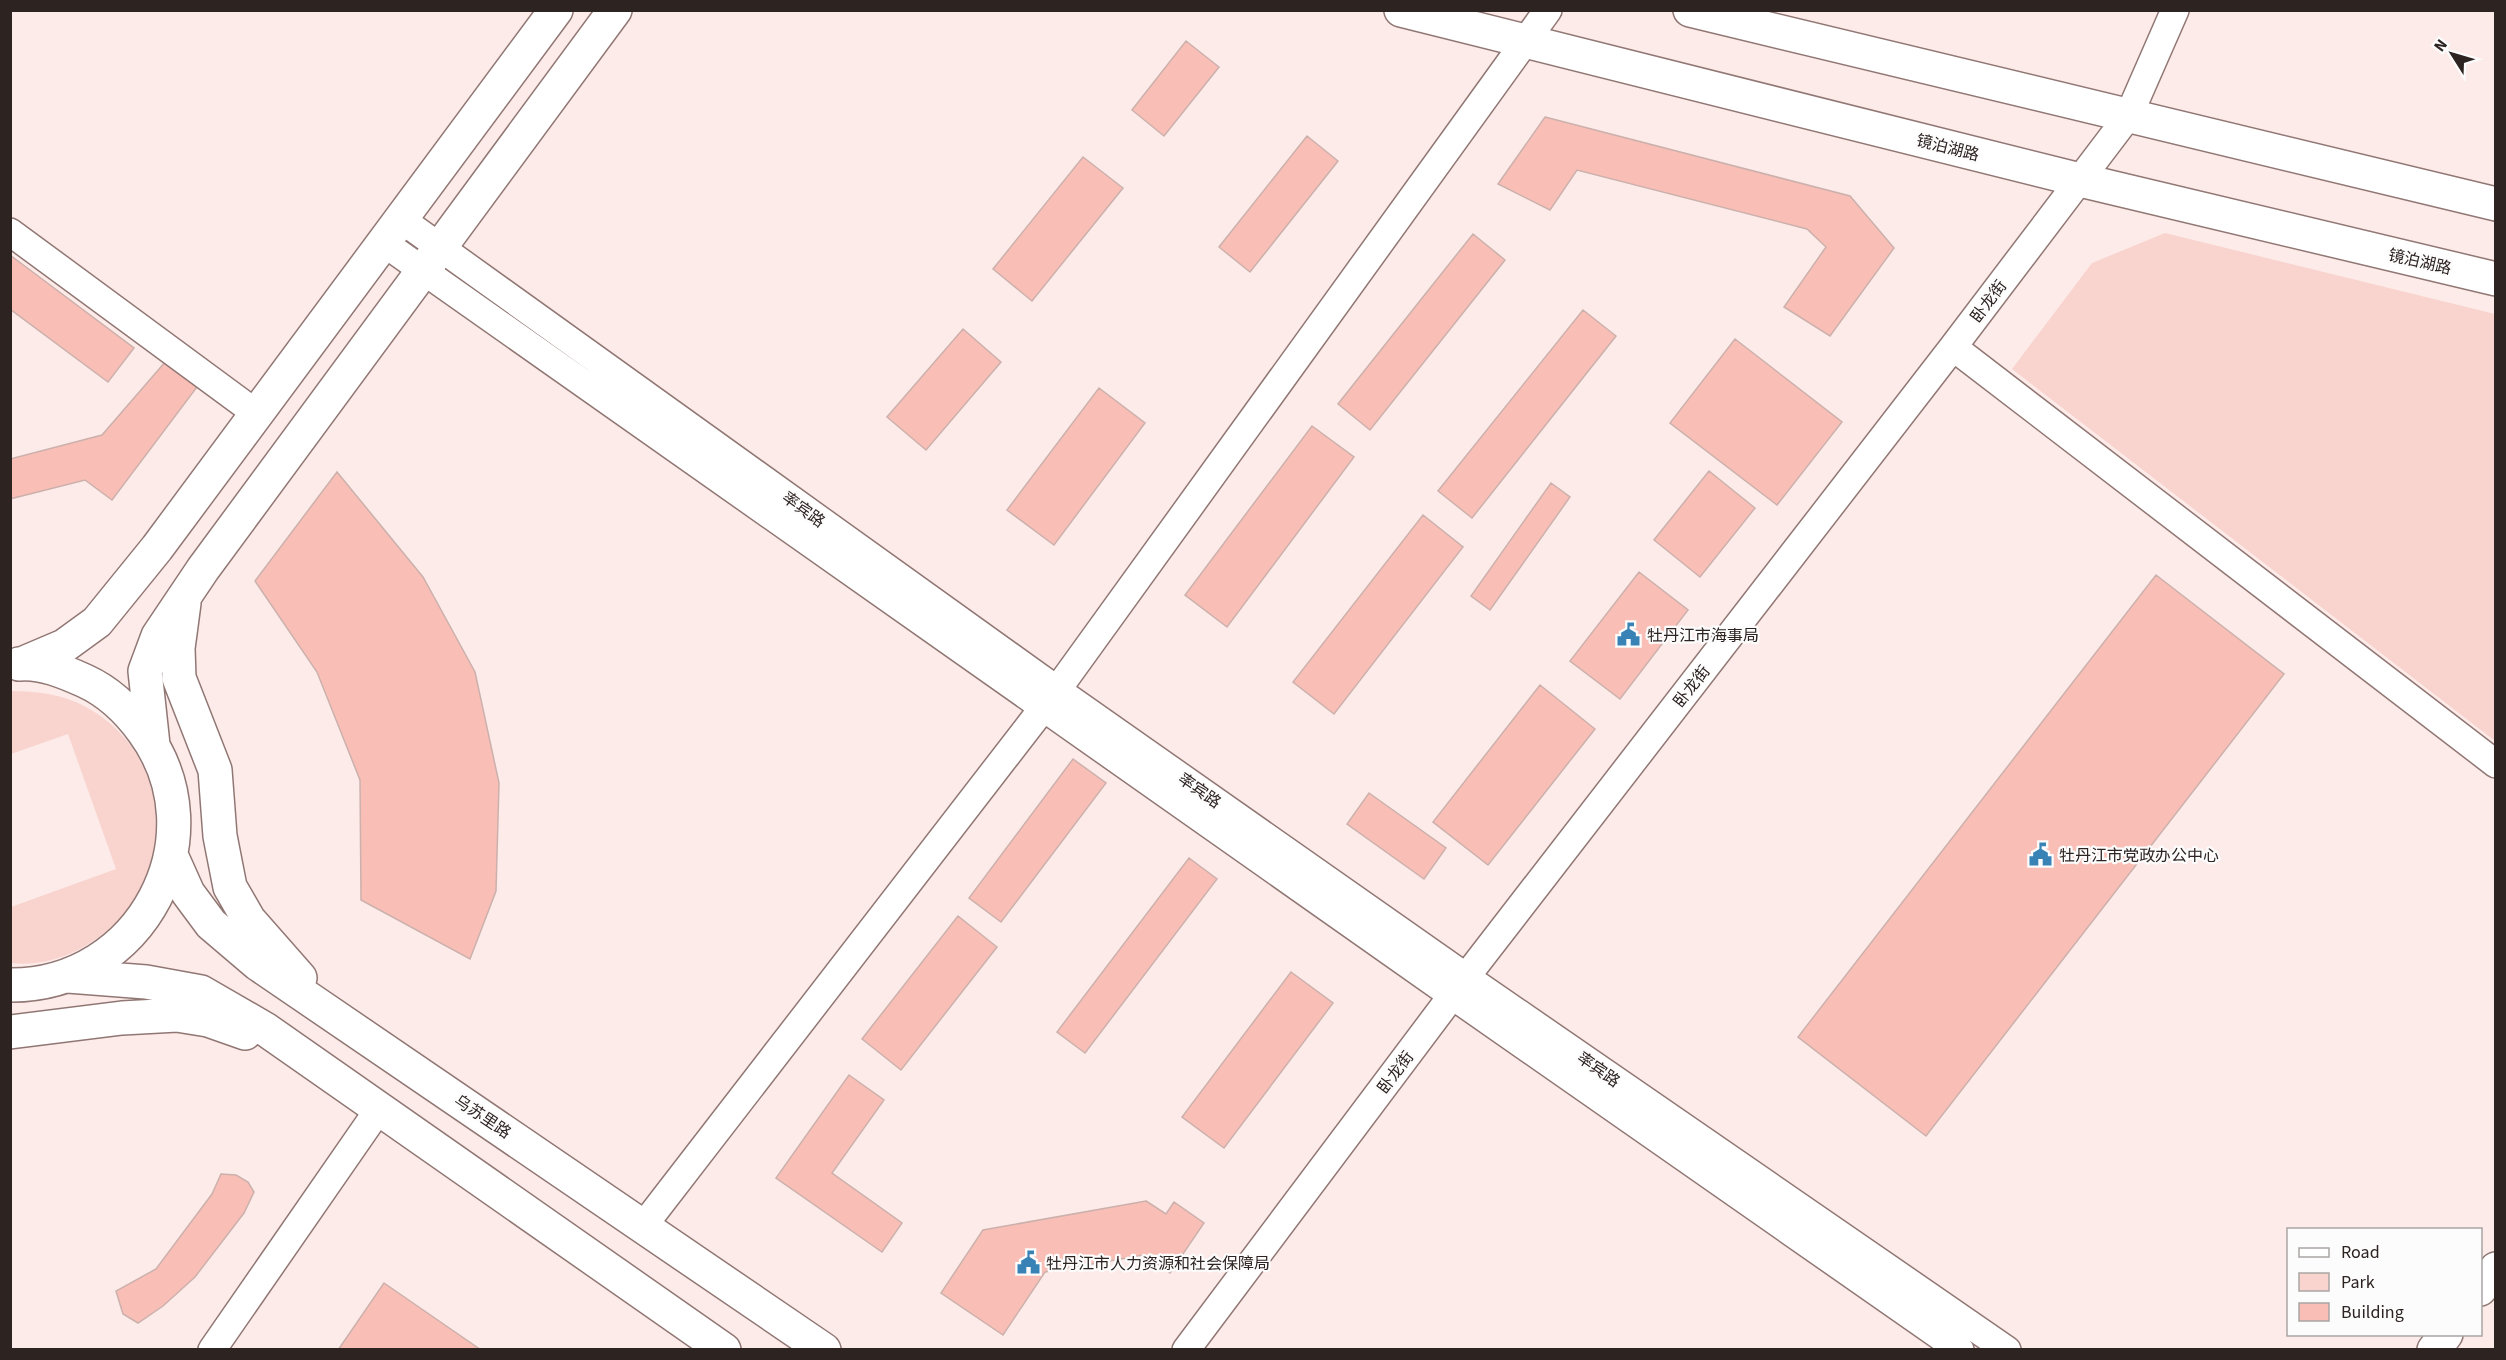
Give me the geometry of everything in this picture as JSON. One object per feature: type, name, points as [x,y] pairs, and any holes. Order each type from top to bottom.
[{"type":"main road","points":[[17,664],[64,646],[97,622],[157,548],[556,10]]},
{"type":"main road","points":[[153,744],[145,671],[158,636],[615,10]]},
{"type":"main road","name":"镜泊湖路","points":[[1401,10],[2080,180],[2496,279]]},
{"type":"main road","points":[[1690,10],[2496,204]]},
{"type":"main road","points":[[185,596],[178,648],[179,678],[215,770],[220,836],[230,886],[249,920],[326,1009]]},
{"type":"main road","points":[[10,985],[30,985],[68,976],[105,957],[136,929],[159,894],[171,855],[174,817],[168,779],[153,744],[130,713],[99,688],[63,671],[17,664]]},
{"type":"main road","name":"乌苏里路","points":[[171,855],[188,894],[211,924],[258,964],[644,1225],[824,1350]]},
{"type":"main road","points":[[68,976],[146,982],[201,992],[266,1029],[724,1350]]},
{"type":"main road","points":[[10,1032],[122,1018],[177,1015],[208,1020],[293,1048]]},
{"type":"main road","points":[[2482,1288],[2496,1269]]},
{"type":"main road","points":[[2434,1350],[2445,1336]]},
{"type":"street","points":[[644,1225],[1051,698],[1548,10]]},
{"type":"street","name":"卧龙街","points":[[1186,1350],[1460,986],[2129,115],[2175,10]]},
{"type":"street","name":"率宾路","points":[[393,231],[1460,986],[1960,1350]]},
{"type":"street","points":[[10,232],[257,414]]},
{"type":"street","points":[[1953,347],[2496,764]]},
{"type":"street","name":"率宾路","points":[[1460,986],[2007,1350]]},
{"type":"street","points":[[212,1350],[379,1108]]},
{"type":"green space","points":[[2165,233],[2495,314],[2495,741],[2012,369],[2092,263]]},
{"type":"green space","points":[[11,691],[40,693],[68,699],[86,707],[117,730],[139,759],[152,791],[156,826],[151,861],[137,894],[115,923],[77,951],[59,958],[30,963],[11,963],[11,907],[116,869],[68,734],[11,754]]},
{"type":"building","points":[[1186,41],[1219,67],[1164,136],[1132,110]]},
{"type":"building","points":[[1545,117],[1850,196],[1894,248],[1830,336],[1784,307],[1826,247],[1807,229],[1577,170],[1550,210],[1498,184]]},
{"type":"building","points":[[1307,136],[1338,161],[1250,272],[1219,247]]},
{"type":"building","points":[[1083,157],[1123,188],[1032,301],[993,269]]},
{"type":"building","points":[[1473,234],[1505,260],[1370,430],[1338,404]]},
{"type":"building","points":[[10,255],[134,348],[108,382],[10,309]]},
{"type":"building","points":[[1583,310],[1616,336],[1472,518],[1438,491]]},
{"type":"building","points":[[963,329],[1001,362],[926,450],[887,417]]},
{"type":"building","points":[[1735,339],[1842,422],[1777,505],[1670,423]]},
{"type":"building","points":[[166,361],[200,383],[112,500],[85,480],[10,499],[10,459],[102,435]]},
{"type":"building","points":[[1099,388],[1145,423],[1054,545],[1007,510]]},
{"type":"building","points":[[1312,426],[1354,457],[1227,627],[1185,595]]},
{"type":"building","points":[[1709,471],[1755,508],[1700,577],[1654,540]]},
{"type":"building","points":[[337,472],[423,577],[475,672],[499,783],[496,891],[470,959],[361,900],[360,780],[317,672],[255,581]]},
{"type":"building","points":[[1551,483],[1570,497],[1490,610],[1471,596]]},
{"type":"building","points":[[1423,515],[1463,547],[1334,714],[1293,682]]},
{"type":"building","name":"牡丹江市海事局","points":[[1639,572],[1688,610],[1620,699],[1570,661]]},
{"type":"building","name":"牡丹江市党政办公中心","points":[[2156,575],[2284,674],[1926,1136],[1798,1037]]},
{"type":"building","points":[[1540,685],[1595,729],[1488,865],[1433,822]]},
{"type":"building","points":[[1073,759],[1106,783],[1001,922],[969,898]]},
{"type":"building","points":[[1369,793],[1446,848],[1424,879],[1347,824]]},
{"type":"building","points":[[1189,858],[1217,879],[1085,1053],[1057,1032]]},
{"type":"building","points":[[958,916],[997,947],[901,1070],[862,1039]]},
{"type":"building","points":[[1291,972],[1333,1003],[1224,1148],[1182,1117]]},
{"type":"building","points":[[849,1075],[884,1100],[832,1173],[902,1223],[882,1252],[776,1178]]},
{"type":"building","points":[[221,1174],[236,1175],[248,1182],[254,1192],[244,1213],[195,1277],[163,1306],[138,1323],[123,1314],[116,1291],[156,1269],[212,1194]]},
{"type":"building","name":"牡丹江市人力资源和社会保障局","points":[[1146,1201],[1166,1214],[1174,1202],[1204,1223],[1170,1273],[1144,1255],[1045,1272],[1003,1335],[941,1293],[983,1230]]},
{"type":"building","points":[[384,1283],[481,1350],[338,1350]]},
{"type":"place","name":"牡丹江市海事局","points":[[1629,635]]},
{"type":"place","name":"牡丹江市党政办公中心","points":[[2041,855]]},
{"type":"place","name":"牡丹江市人力资源和社会保障局","points":[[1028,1263]]}]
